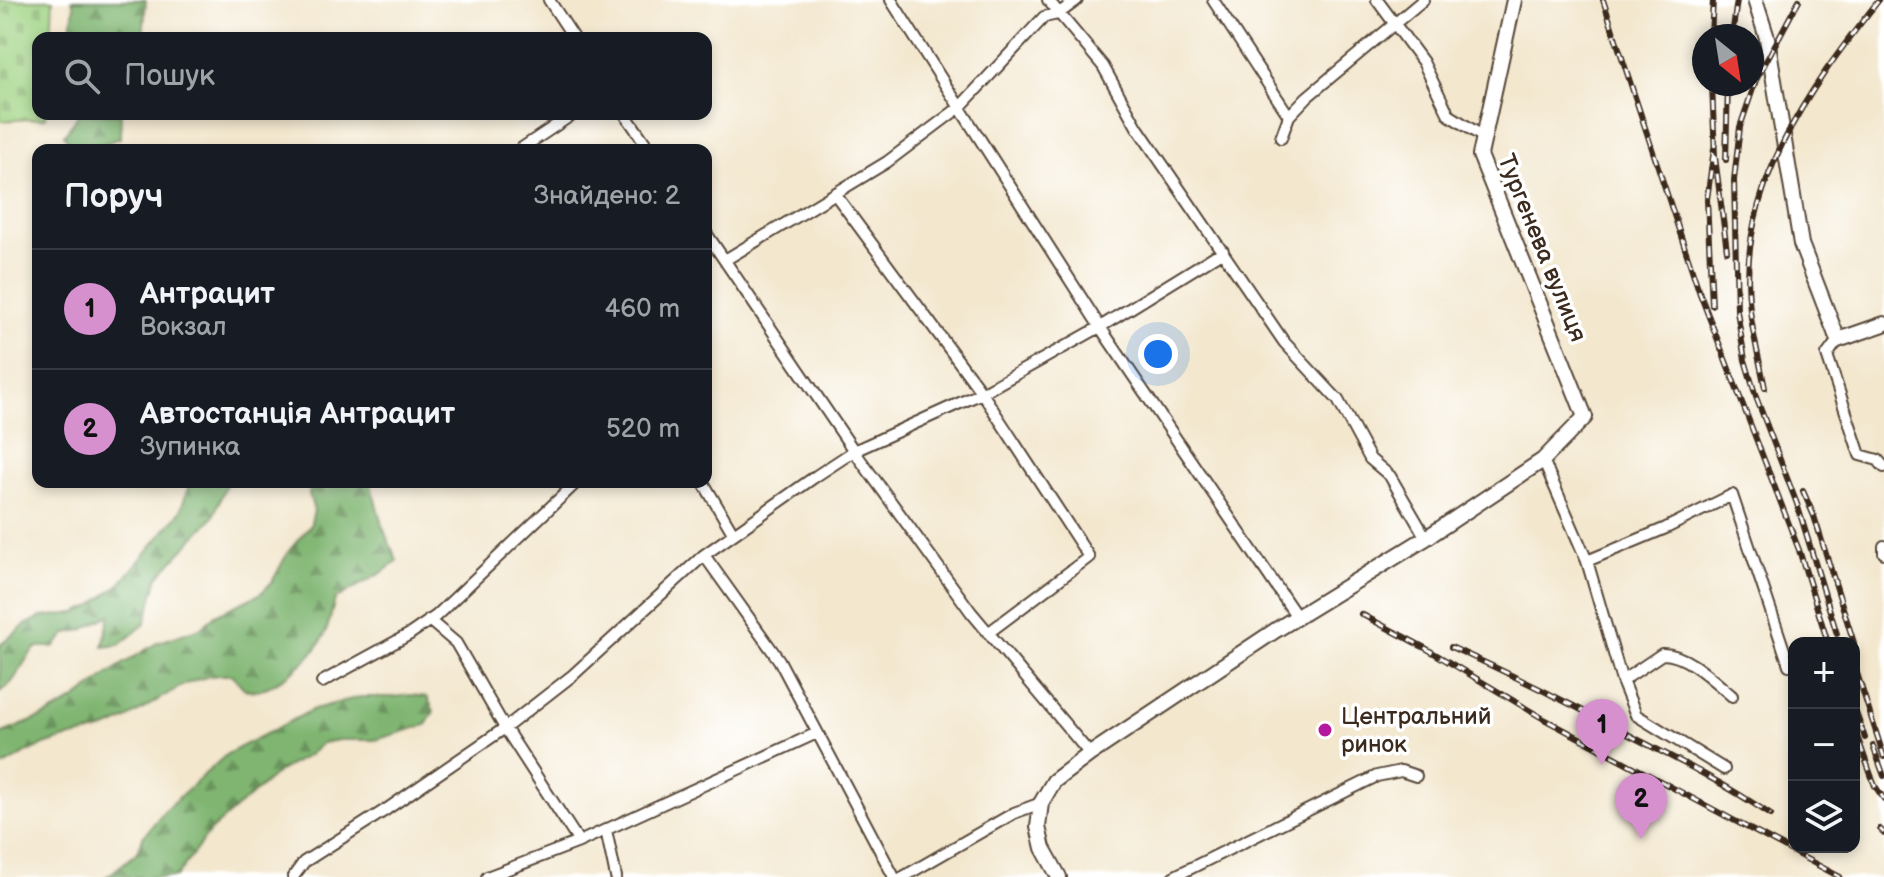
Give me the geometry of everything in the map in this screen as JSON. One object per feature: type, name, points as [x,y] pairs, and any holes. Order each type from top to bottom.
[{"type":"street","points":[[549,0],[570,32]]},
{"type":"street","points":[[891,0],[1100,327],[1297,617]]},
{"type":"street","points":[[1048,0],[1103,66],[1137,127],[1284,342],[1338,400],[1370,459],[1390,476],[1426,538]]},
{"type":"street","points":[[725,260],[887,162],[960,107],[1044,17],[1058,14],[1077,0]]},
{"type":"street","points":[[1213,0],[1289,116]]},
{"type":"street","points":[[1377,0],[1423,62],[1449,115],[1485,138]]},
{"type":"street","points":[[1281,138],[1289,116],[1423,0]]},
{"type":"street","name":"Тургенева вулиця","points":[[1514,0],[1480,155],[1585,417],[1543,460]]},
{"type":"street","points":[[1755,0],[1767,38],[1801,244],[1838,340]]},
{"type":"street","points":[[528,144],[564,120]]},
{"type":"street","points":[[629,120],[646,144]]},
{"type":"street","points":[[835,194],[982,393],[1089,557],[988,633]]},
{"type":"street","points":[[712,242],[854,451],[988,633],[1090,754]]},
{"type":"street","points":[[293,877],[304,862],[505,728],[573,675],[704,555],[854,451],[982,393],[1100,327],[1223,251]]},
{"type":"street","points":[[1882,461],[1860,455],[1827,355],[1838,340],[1884,324]]},
{"type":"street","points":[[1059,877],[1043,848],[1038,827],[1041,803],[1054,781],[1297,617],[1426,538],[1543,460],[1587,561],[1622,681],[1636,715],[1724,769]]},
{"type":"street","points":[[322,682],[429,620],[571,488]]},
{"type":"street","points":[[707,488],[733,533]]},
{"type":"street","points":[[1587,561],[1666,528],[1732,495],[1788,662]]},
{"type":"street","points":[[1884,546],[1884,553]]},
{"type":"street","points":[[704,555],[779,660],[894,877]]},
{"type":"street","points":[[429,620],[456,643],[505,728],[579,842]]},
{"type":"street","points":[[1622,681],[1667,653],[1693,667],[1732,696]]},
{"type":"street","points":[[487,877],[579,842],[817,733]]},
{"type":"street","points":[[1173,877],[1377,776],[1401,771],[1416,776]]},
{"type":"street","points":[[903,877],[1014,813],[1041,803]]},
{"type":"street","points":[[606,830],[616,877]]},
{"type":"green space","points":[[0,0],[53,0],[51,32],[32,32],[32,119],[0,121]]},
{"type":"green space","points":[[72,0],[146,0],[143,32],[71,32]]},
{"type":"green space","points":[[75,120],[121,120],[120,138],[103,144],[70,144],[64,135]]},
{"type":"green space","points":[[188,488],[225,488],[213,517],[158,577],[145,624],[119,645],[103,647],[110,615],[83,630],[67,633],[54,647],[37,647],[12,682],[0,692],[0,645],[25,625],[41,617],[76,613],[92,606],[121,583],[180,512]]},
{"type":"green space","points":[[310,488],[372,488],[383,528],[397,561],[335,599],[324,635],[305,661],[274,684],[254,690],[245,689],[232,675],[216,675],[185,684],[115,725],[43,745],[0,768],[0,734],[47,715],[76,699],[115,669],[157,643],[203,627],[215,615],[260,594],[272,582],[288,552],[310,526],[314,511]]},
{"type":"green space","points":[[360,697],[427,697],[434,711],[426,725],[375,740],[322,743],[309,755],[279,771],[210,831],[176,877],[106,877],[137,853],[143,837],[165,810],[227,754],[314,709]]},
{"type":"railway","points":[[1603,0],[1700,294],[1799,550],[1826,637]]},
{"type":"railway","points":[[1712,24],[1713,0]]},
{"type":"railway","points":[[1734,24],[1737,0]]},
{"type":"railway","points":[[1799,0],[1756,80],[1740,127],[1734,180],[1737,311],[1745,360],[1756,397],[1797,504],[1837,634]]},
{"type":"railway","points":[[1765,388],[1751,320],[1748,266],[1754,224],[1766,183],[1803,105],[1879,0]]},
{"type":"railway","points":[[1712,96],[1715,157],[1727,251]]},
{"type":"railway","points":[[1726,160],[1728,96]]},
{"type":"railway","points":[[1712,305],[1707,199],[1715,142]]},
{"type":"railway","points":[[1803,491],[1814,516],[1852,637]]},
{"type":"railway","points":[[1361,614],[1427,649],[1544,719],[1840,877]]},
{"type":"railway","points":[[1451,647],[1543,690],[1668,755],[1771,815]]},
{"type":"railway","points":[[1860,683],[1884,757]]},
{"type":"railway","points":[[1855,709],[1865,738]]},
{"type":"railway","points":[[1860,745],[1875,786],[1884,799]]},
{"type":"railway","points":[[1873,746],[1884,776]]},
{"type":"railway","points":[[1880,829],[1884,833]]},
{"type":"place","name":"Центральний ринок","points":[[1325,730]]},
{"type":"place","name":"Антрацит","points":[[1602,765]]},
{"type":"place","name":"Автостанція Антрацит","points":[[1641,839]]}]
